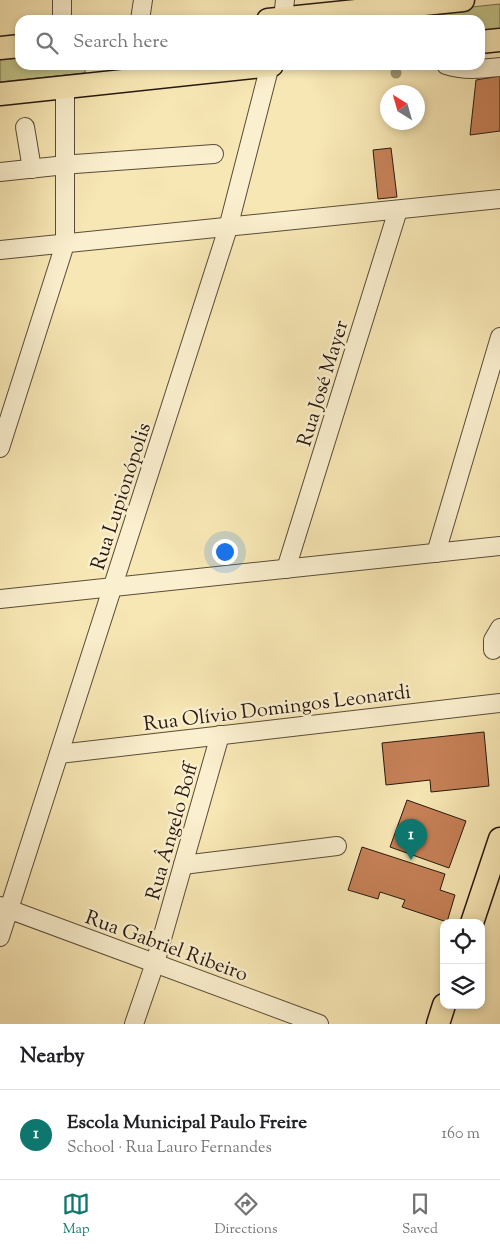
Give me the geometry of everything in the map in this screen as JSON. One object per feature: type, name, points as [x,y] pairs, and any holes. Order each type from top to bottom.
[{"type":"main road","points":[[279,13],[404,8],[463,0]]},
{"type":"main road","points":[[485,42],[500,40]]},
{"type":"main road","points":[[0,48],[15,46]]},
{"type":"main road","points":[[97,70],[100,76],[110,83]]},
{"type":"main road","points":[[0,94],[226,70]]},
{"type":"main road","points":[[473,919],[500,839]]},
{"type":"main road","points":[[438,1024],[443,1009]]},
{"type":"street","points":[[62,0],[62,15]]},
{"type":"street","points":[[141,15],[143,0]]},
{"type":"street","points":[[485,69],[500,67]]},
{"type":"street","name":"Rua Lupionópolis","points":[[0,937],[4,907],[59,754],[228,228],[270,70]]},
{"type":"street","points":[[0,448],[65,244],[65,87]]},
{"type":"street","points":[[25,127],[32,169]]},
{"type":"street","points":[[0,172],[65,165],[214,154]]},
{"type":"street","points":[[0,250],[500,199]]},
{"type":"street","name":"Rua José Mayer","points":[[286,570],[398,210]]},
{"type":"street","points":[[436,553],[500,337]]},
{"type":"street","points":[[0,599],[112,589],[500,546]]},
{"type":"street","points":[[493,650],[493,640],[500,628]]},
{"type":"street","name":"Rua Olívio Domingos Leonardi","points":[[59,754],[500,703]]},
{"type":"street","name":"Rua Ângelo Boff","points":[[134,1024],[156,963],[220,735]]},
{"type":"street","points":[[183,866],[337,846]]},
{"type":"street","name":"Rua Gabriel Ribeiro","points":[[4,907],[156,963],[282,1017],[319,1024]]},
{"type":"green space","points":[[500,4],[500,29],[485,30],[485,15],[434,15],[434,11]]},
{"type":"green space","points":[[15,54],[15,70],[85,70],[85,73],[0,82],[0,56]]},
{"type":"building","points":[[500,76],[500,131],[470,135],[476,80]]},
{"type":"building","points":[[391,148],[397,197],[378,199],[373,150]]},
{"type":"building","points":[[484,732],[489,786],[431,792],[430,780],[386,785],[382,743]]},
{"type":"building","points":[[407,800],[466,821],[449,868],[390,847]]},
{"type":"building","points":[[362,847],[445,874],[440,890],[455,895],[448,919],[440,920],[402,907],[405,900],[380,892],[378,899],[348,890]]},
{"type":"place","name":"Escola Municipal Paulo Freire","points":[[411,860]]}]
